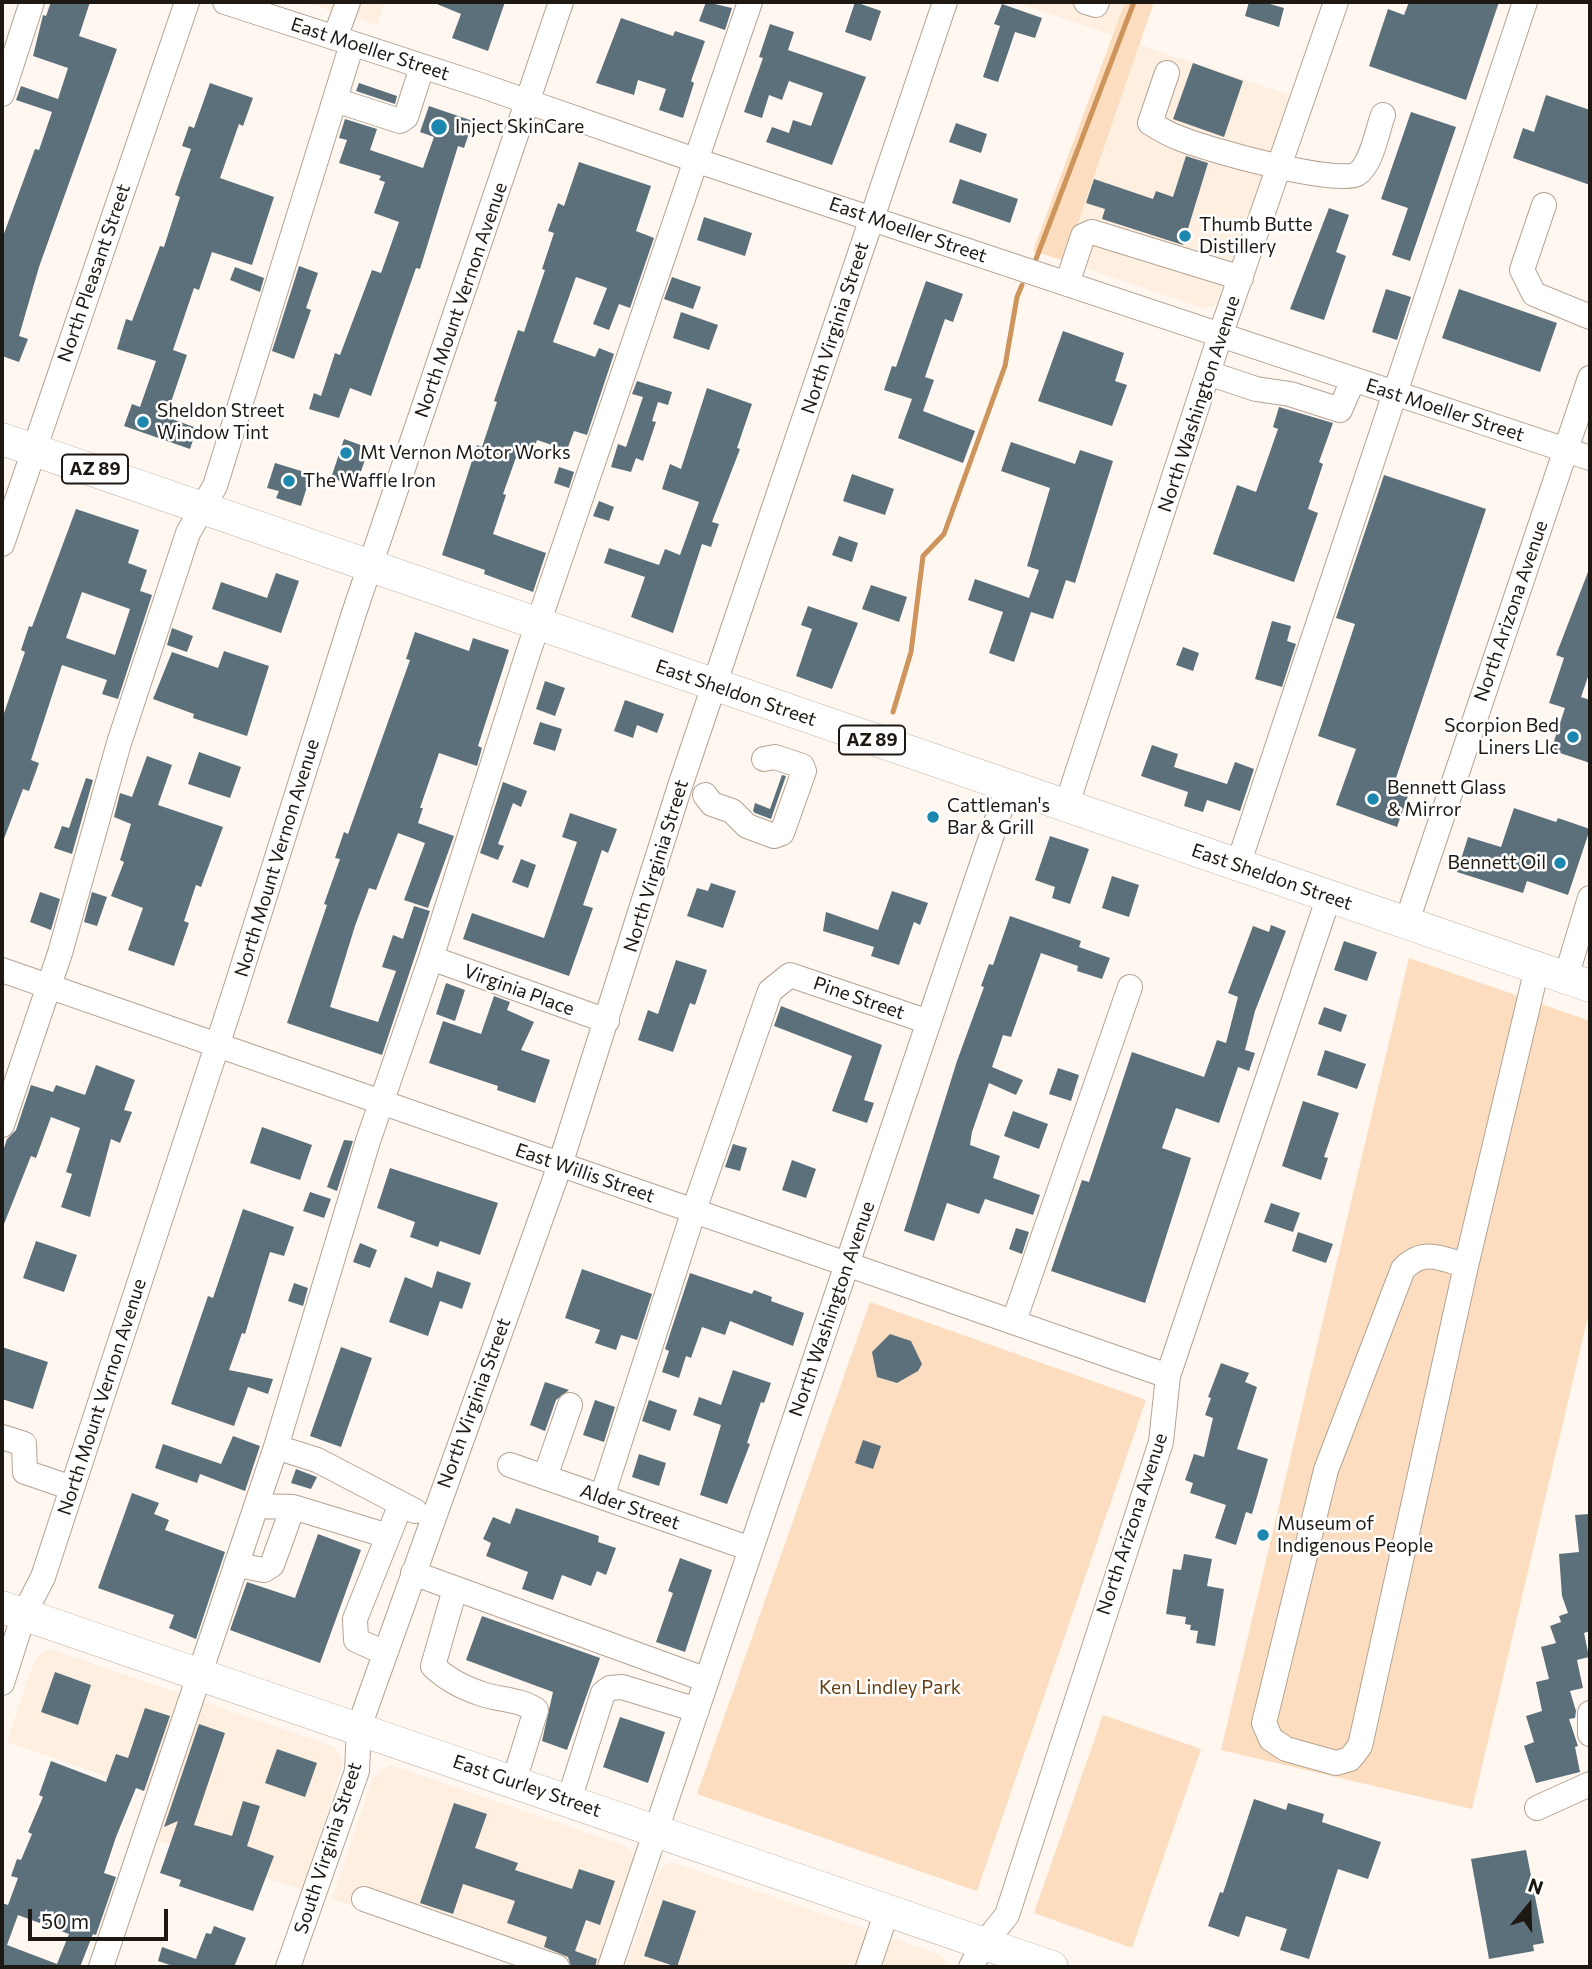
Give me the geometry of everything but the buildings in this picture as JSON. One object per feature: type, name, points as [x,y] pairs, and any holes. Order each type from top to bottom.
[{"type":"main road","name":"East Sheldon Street","points":[[2,439],[1564,977]]},
{"type":"main road","name":"East Gurley Street","points":[[13,1610],[887,1911],[977,1956],[1052,1967]]},
{"type":"street","points":[[2,94],[32,2]]},
{"type":"street","name":"North Pleasant Street","points":[[2,544],[187,2]]},
{"type":"street","name":"East Moeller Street","points":[[225,2],[257,7],[344,41],[528,101],[695,160],[1590,458]]},
{"type":"street","points":[[2,1125],[49,987],[119,743],[188,533],[215,486],[335,100],[348,2]]},
{"type":"street","name":"North Mount Vernon Avenue","points":[[2,1683],[13,1610],[43,1577],[371,566],[561,2]]},
{"type":"street","points":[[101,1967],[276,1447],[382,1100],[431,958],[538,624],[750,2]]},
{"type":"street","name":"North Virginia Street","points":[[359,1727],[559,1165],[680,786],[945,2]]},
{"type":"street","points":[[1086,2],[1096,5],[1097,2]]},
{"type":"street","name":"North Washington Avenue","points":[[1066,807],[1220,336],[1336,2]]},
{"type":"street","points":[[1238,865],[1525,2]]},
{"type":"street","points":[[335,100],[400,121],[406,117],[422,67]]},
{"type":"street","points":[[1167,73],[1150,123],[1179,138],[1280,167],[1340,179],[1357,174],[1365,166],[1383,115]]},
{"type":"street","points":[[1544,205],[1522,270],[1534,294],[1590,317]]},
{"type":"street","points":[[1067,284],[1083,236],[1092,232],[1241,278]]},
{"type":"street","points":[[1269,391],[1282,355]]},
{"type":"street","points":[[1208,373],[1340,410],[1353,380]]},
{"type":"street","name":"North Arizona Avenue","points":[[1406,924],[1590,378]]},
{"type":"street","points":[[705,795],[712,804],[732,811],[747,826],[774,836],[782,833],[804,771],[802,766],[775,757],[764,758]]},
{"type":"street","name":"North Washington Avenue","points":[[610,1967],[1007,787]]},
{"type":"street","name":"North Arizona Avenue","points":[[977,1956],[1007,1916],[1161,1442],[1168,1376],[1329,896]]},
{"type":"street","points":[[1466,1266],[1431,1255],[1414,1258],[1403,1269],[1367,1358],[1326,1471],[1265,1723],[1271,1740],[1286,1749],[1336,1763],[1350,1759],[1360,1746],[1466,1266],[1590,898]]},
{"type":"street","name":"Virginia Place","points":[[431,958],[607,1021]]},
{"type":"street","name":"East Willis Street","points":[[2,970],[382,1100],[559,1165],[848,1262],[1168,1376]]},
{"type":"street","name":"Pine Street","points":[[694,1210],[770,991],[790,975],[929,1022]]},
{"type":"street","points":[[1014,1321],[1130,987]]},
{"type":"street","points":[[601,1497],[694,1210]]},
{"type":"street","points":[[545,1477],[570,1405]]},
{"type":"street","points":[[2,1437],[24,1444],[25,1472],[72,1488]]},
{"type":"street","points":[[276,1447],[317,1460],[433,1519]]},
{"type":"street","name":"Alder Street","points":[[510,1465],[751,1549]]},
{"type":"street","points":[[385,1653],[356,1640],[355,1619],[401,1504]]},
{"type":"street","points":[[256,1506],[293,1507],[388,1536]]},
{"type":"street","points":[[236,1565],[264,1570],[272,1565],[293,1507]]},
{"type":"street","points":[[413,1573],[707,1680]]},
{"type":"street","points":[[455,1588],[433,1666],[444,1677],[482,1694],[529,1704],[536,1710],[514,1781]]},
{"type":"street","points":[[569,1800],[603,1693],[610,1688],[622,1687],[697,1710]]},
{"type":"street","points":[[1590,1713],[1590,1734]]},
{"type":"street","name":"South Virginia Street","points":[[288,1967],[357,1770],[359,1727]]},
{"type":"street","points":[[1537,1808],[1590,1784]]},
{"type":"street","points":[[364,1899],[557,1967]]},
{"type":"street","points":[[868,1967],[887,1911]]},
{"type":"shaded area","points":[[304,2],[385,2],[377,25]]},
{"type":"shaded area","points":[[1014,2],[1125,2],[1112,35]]},
{"type":"shaded area","points":[[1140,45],[1293,96],[1228,295],[1216,305],[1201,308],[1065,261]]},
{"type":"shaded area","points":[[50,1649],[335,1747],[343,1763],[303,1890],[135,1833],[149,1791],[7,1742],[34,1661],[42,1652]]},
{"type":"shaded area","points":[[391,1765],[625,1846],[633,1853],[635,1863],[600,1967],[533,1967],[332,1899],[372,1780],[382,1769]]},
{"type":"shaded area","points":[[672,1862],[941,1955],[950,1967],[626,1967],[657,1875],[664,1866]]},
{"type":"green space","points":[[1125,2],[1154,2],[1065,261],[1033,251]]},
{"type":"green space","points":[[1409,958],[1590,1021],[1590,1308],[1472,1809],[1221,1750]]},
{"type":"green space","name":"Ken Lindley Park","points":[[870,1302],[1146,1400],[977,1891],[697,1794]]},
{"type":"green space","points":[[1103,1715],[1201,1749],[1132,1948],[1034,1913]]},
{"type":"waterway","points":[[1036,259],[1134,2]]},
{"type":"waterway","points":[[893,712],[911,652],[923,556],[944,534],[1005,366],[1017,297],[1022,285]]},
{"type":"place","name":"Inject SkinCare","points":[[439,127]]},
{"type":"place","name":"Thumb Butte Distillery","points":[[1185,236]]},
{"type":"place","name":"Sheldon Street Window Tint","points":[[143,422]]},
{"type":"place","name":"Mt Vernon Motor Works","points":[[346,453]]},
{"type":"place","name":"The Waffle Iron","points":[[289,481]]},
{"type":"place","name":"Scorpion Bed Liners Llc","points":[[1573,737]]},
{"type":"place","name":"Bennett Glass & Mirror","points":[[1373,799]]},
{"type":"place","name":"Cattleman's Bar & Grill","points":[[933,817]]},
{"type":"place","name":"Bennett Oil","points":[[1560,863]]},
{"type":"place","name":"Museum of Indigenous People","points":[[1263,1535]]}]
